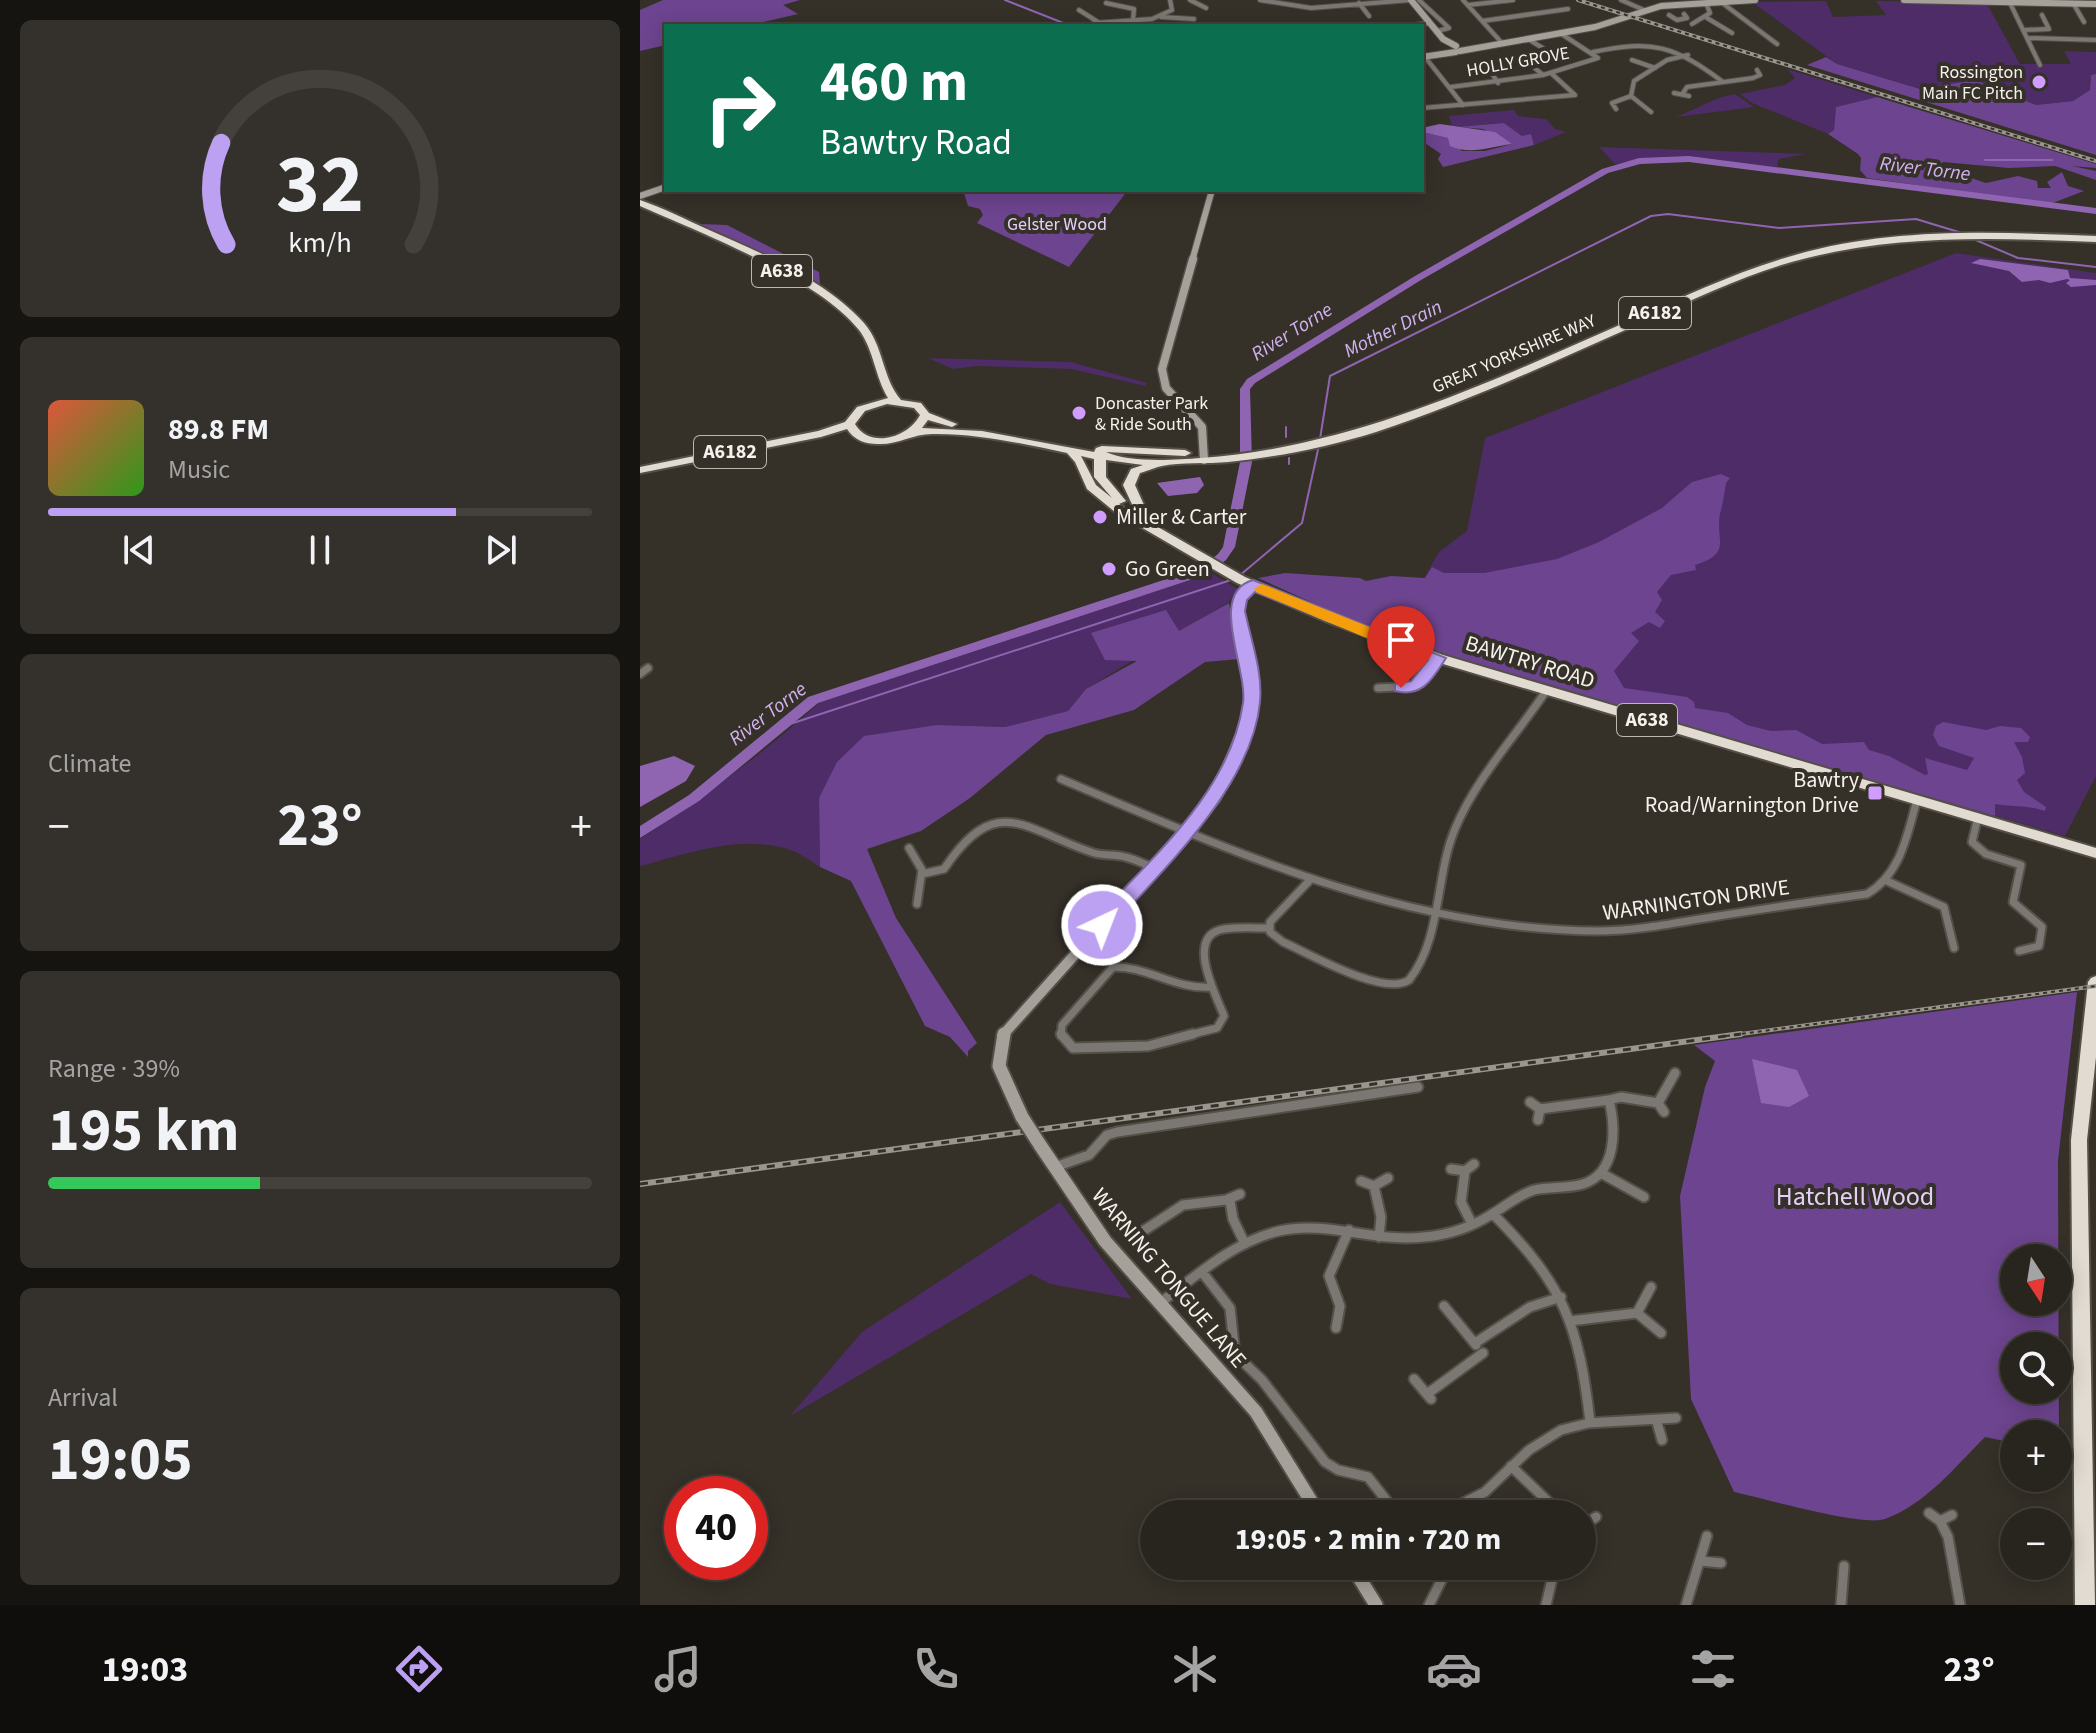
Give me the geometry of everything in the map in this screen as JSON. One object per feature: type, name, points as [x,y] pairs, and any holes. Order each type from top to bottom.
[{"type":"highway","name":"A638","points":[[640,203],[773,266],[835,304],[860,324],[870,338],[877,350],[890,397],[896,400]]},
{"type":"highway","name":"GREAT YORKSHIRE WAY","points":[[859,436],[880,440],[942,430],[1072,453],[1204,456],[1263,451],[1364,430],[1422,412],[1763,268],[1869,242],[1975,234],[2096,239]]},
{"type":"highway","points":[[867,406],[884,382]]},
{"type":"highway","name":"GREAT YORKSHIRE WAY","points":[[896,400],[917,405],[925,415],[1098,453],[1162,463],[1204,456]]},
{"type":"highway","points":[[859,436],[849,424],[856,412],[867,406],[896,400]]},
{"type":"highway","points":[[910,433],[922,425],[925,415]]},
{"type":"highway","name":"A6182","points":[[640,470],[821,434],[849,424]]},
{"type":"highway","name":"A6182","points":[[821,434],[859,436]]},
{"type":"highway","name":"BAWTRY ROAD","points":[[1072,453],[1097,493],[1131,518],[1147,521]]},
{"type":"highway","points":[[1084,468],[1098,453]]},
{"type":"highway","name":"BAWTRY ROAD","points":[[1098,453],[1100,477],[1106,488],[1147,521],[1237,577],[1341,623],[1438,658],[1546,691],[2096,853]]},
{"type":"highway","points":[[1147,521],[1129,485],[1131,475],[1162,463]]},
{"type":"highway","points":[[2085,1605],[2079,1140],[2096,982]]},
{"type":"street","points":[[1160,17],[1172,10],[1170,0]]},
{"type":"street","points":[[1190,0],[1206,9]]},
{"type":"street","points":[[1260,0],[1291,7],[1411,0],[1446,46]]},
{"type":"street","points":[[1317,0],[1325,7]]},
{"type":"street","points":[[1419,0],[1449,28],[1437,31]]},
{"type":"street","points":[[1463,0],[1502,43]]},
{"type":"street","points":[[1468,5],[1513,0]]},
{"type":"street","points":[[1621,0],[1644,10]]},
{"type":"street","points":[[1426,56],[1560,33],[1644,10],[1755,0]]},
{"type":"street","points":[[1904,0],[2096,4]]},
{"type":"street","points":[[2009,1],[2040,65]]},
{"type":"street","points":[[1721,2],[1777,44]]},
{"type":"street","points":[[1105,3],[1137,9],[1133,20]]},
{"type":"street","points":[[1359,3],[1367,16],[1375,16]]},
{"type":"street","points":[[1706,3],[1710,9],[1707,18]]},
{"type":"street","points":[[2073,3],[2084,22]]},
{"type":"street","points":[[1482,21],[1568,9]]},
{"type":"street","points":[[1073,14],[1080,11],[1096,22],[1160,17],[1196,20]]},
{"type":"street","points":[[1669,15],[1677,20],[1686,16],[1699,21]]},
{"type":"street","points":[[2024,30],[2049,29],[2042,15]]},
{"type":"street","points":[[1692,24],[1707,18]]},
{"type":"street","points":[[1707,18],[1731,32],[1723,34]]},
{"type":"street","points":[[1422,24],[1430,23]]},
{"type":"street","points":[[1560,33],[1592,52],[1647,44],[1671,47],[1688,55],[1723,82]]},
{"type":"street","points":[[2028,38],[2096,40]]},
{"type":"street","points":[[1528,39],[1544,51],[1555,51]]},
{"type":"street","points":[[1641,39],[1647,44]]},
{"type":"street","points":[[1426,56],[1446,46],[1457,49]]},
{"type":"street","name":"HOLLY GROVE","points":[[1451,87],[1543,75],[1598,58],[1592,52]]},
{"type":"street","points":[[1631,96],[1634,81],[1655,68],[1688,55]]},
{"type":"street","points":[[1426,56],[1463,105]]},
{"type":"street","points":[[1636,61],[1655,68]]},
{"type":"street","points":[[1697,62],[1708,61]]},
{"type":"street","points":[[1538,62],[1530,64],[1543,75]]},
{"type":"street","points":[[1489,69],[1498,83]]},
{"type":"street","points":[[1424,108],[1575,95],[1568,85],[1551,73]]},
{"type":"street","points":[[1683,93],[1687,87],[1708,87],[1758,73],[1770,78]]},
{"type":"street","points":[[1674,93],[1689,96]]},
{"type":"street","points":[[1616,109],[1612,103],[1631,96],[1641,100],[1647,111]]},
{"type":"street","points":[[640,196],[664,188]]},
{"type":"street","points":[[1204,456],[1202,427],[1166,388],[1162,369],[1211,192]]},
{"type":"street","name":"WARNING TONGUE LANE","points":[[1237,577],[1237,611],[1252,680],[1249,718],[1215,798],[1002,1036],[999,1066],[1022,1117],[1078,1206],[1158,1304],[1256,1412],[1310,1500]]},
{"type":"street","points":[[1378,688],[1416,686],[1438,658]]},
{"type":"street","points":[[640,674],[648,668]]},
{"type":"street","points":[[1212,987],[1189,991],[1127,966],[1113,967],[1062,1025],[1061,1036],[1068,1045],[1081,1049],[1148,1046],[1211,1031],[1224,1016],[1202,958],[1208,939],[1226,928],[1268,928],[1283,942],[1374,982],[1398,986],[1415,974],[1434,917],[1448,845],[1482,780],[1522,730],[1546,691]]},
{"type":"street","name":"WARNINGTON DRIVE","points":[[1061,779],[1309,881],[1434,917],[1510,929],[1600,932],[1867,894],[1887,881]]},
{"type":"street","points":[[1917,800],[1887,881],[1944,907],[1954,948]]},
{"type":"street","points":[[1978,817],[1972,842],[1986,854],[2021,865],[2013,902],[2042,927],[2039,946],[2019,951]]},
{"type":"street","points":[[922,874],[944,869],[960,845],[985,825],[999,821],[1037,828],[1096,854],[1123,856],[1154,868]]},
{"type":"street","points":[[909,848],[922,874],[917,904]]},
{"type":"street","points":[[1268,928],[1309,881]]},
{"type":"street","points":[[1658,1103],[1675,1073]]},
{"type":"street","points":[[1053,1168],[1089,1155],[1107,1135],[1117,1132],[1418,1087]]},
{"type":"street","points":[[1530,1102],[1540,1109],[1621,1097],[1658,1103],[1664,1112]]},
{"type":"street","points":[[1158,1304],[1245,1244],[1299,1228],[1349,1230],[1379,1237],[1429,1237],[1472,1224],[1528,1192],[1580,1185],[1601,1173],[1614,1133],[1609,1100]]},
{"type":"street","points":[[1538,1120],[1540,1109]]},
{"type":"street","points":[[1472,1224],[1461,1202],[1465,1171],[1474,1164]]},
{"type":"street","points":[[1451,1169],[1465,1171]]},
{"type":"street","points":[[1601,1173],[1644,1197]]},
{"type":"street","points":[[1374,1186],[1388,1178]]},
{"type":"street","points":[[1361,1181],[1374,1186]]},
{"type":"street","points":[[1374,1186],[1381,1217],[1379,1237]]},
{"type":"street","points":[[1119,1226],[1136,1241],[1162,1215],[1181,1206],[1230,1201],[1240,1194]]},
{"type":"street","points":[[1230,1201],[1233,1219],[1245,1244]]},
{"type":"street","points":[[1493,1214],[1547,1274],[1561,1297],[1570,1321],[1590,1422]]},
{"type":"street","points":[[1336,1328],[1346,1306],[1329,1289],[1327,1277],[1349,1230]]},
{"type":"street","points":[[1202,1272],[1230,1308],[1235,1354],[1262,1380],[1325,1462],[1332,1468],[1365,1475],[1375,1482],[1387,1500]]},
{"type":"street","points":[[1637,1313],[1651,1287]]},
{"type":"street","points":[[1475,1343],[1530,1307],[1561,1297]]},
{"type":"street","points":[[1414,1379],[1429,1396],[1484,1354],[1444,1306]]},
{"type":"street","points":[[1570,1321],[1637,1313],[1661,1333]]},
{"type":"street","points":[[1468,1500],[1486,1491],[1542,1439],[1590,1422],[1657,1422],[1676,1418]]},
{"type":"street","points":[[1657,1422],[1662,1440]]},
{"type":"street","points":[[1511,1466],[1546,1500]]},
{"type":"street","points":[[1929,1513],[1940,1521],[1948,1537],[1960,1605]]},
{"type":"street","points":[[1940,1521],[1952,1515]]},
{"type":"street","points":[[1686,1605],[1707,1536]]},
{"type":"street","points":[[1701,1561],[1721,1563]]},
{"type":"street","points":[[1841,1605],[1844,1566]]},
{"type":"street","points":[[1361,1580],[1376,1605]]},
{"type":"street","points":[[1429,1605],[1440,1580]]},
{"type":"street","points":[[1546,1605],[1552,1580]]},
{"type":"shaded area","points":[[1826,1],[1833,17],[1886,15],[1876,1],[1986,2],[2020,64],[2071,64],[2064,51],[2096,52],[2096,74],[2091,75],[2090,90],[2073,101],[2036,105],[1980,82],[1920,89],[1837,64],[1752,2]]},
{"type":"shaded area","points":[[1787,69],[1877,97],[1836,107],[1834,131],[1828,134],[1752,103],[1740,94],[1785,85],[1795,78]]},
{"type":"shaded area","points":[[1735,94],[1754,107],[1676,117],[1713,100]]},
{"type":"shaded area","points":[[1514,110],[1518,116],[1546,119],[1555,129],[1566,132],[1534,145],[1531,135],[1522,136],[1504,123],[1458,127],[1452,126],[1449,116]]},
{"type":"shaded area","points":[[1440,124],[1495,132],[1512,144],[1480,150],[1458,149],[1450,146],[1448,138],[1424,132],[1426,127]]},
{"type":"shaded area","points":[[1599,147],[1806,154],[1779,159],[1777,164],[1780,171],[1684,157],[1615,164]]},
{"type":"shaded area","points":[[1956,253],[2096,273],[2096,776],[2065,836],[1457,660],[1379,633],[1418,589],[1439,552],[1467,531],[1485,438]]},
{"type":"shaded area","points":[[1980,259],[2068,270],[2070,278],[2096,280],[2096,285],[2071,287],[2066,283],[2070,280],[2067,279],[2050,283],[2039,280],[2022,282],[2009,271],[1971,263]]},
{"type":"shaded area","points":[[928,358],[1071,362],[1147,383],[1145,386],[1072,369],[977,366],[953,369]]},
{"type":"shaded area","points":[[1200,477],[1204,485],[1197,493],[1168,496],[1157,483]]},
{"type":"shaded area","points":[[1208,571],[1238,589],[1229,602],[1086,689],[1068,711],[1005,727],[937,725],[819,798],[820,867],[791,850],[751,844],[713,847],[640,866],[640,839],[733,774],[821,701]]},
{"type":"shaded area","points":[[674,756],[695,766],[686,781],[640,807],[640,766]]},
{"type":"shaded area","points":[[1752,1059],[1797,1070],[1809,1096],[1789,1107],[1761,1103]]},
{"type":"shaded area","points":[[1060,1202],[1132,1299],[1050,1284],[1031,1274],[790,1416],[862,1332]]},
{"type":"green space","points":[[663,0],[800,0],[783,5],[798,14],[755,24],[664,24],[664,45],[640,51],[640,10]]},
{"type":"green space","points":[[1826,57],[1837,64],[1920,89],[1980,82],[2036,105],[2073,101],[2090,90],[2091,75],[2096,74],[2096,155],[1807,65]]},
{"type":"green space","points":[[1877,97],[2096,164],[2096,168],[2072,166],[2096,171],[2096,180],[2055,166],[2009,168],[1943,162],[1938,167],[1986,183],[2018,176],[2037,181],[2038,188],[2051,188],[2047,182],[2062,172],[2068,186],[2084,191],[2050,204],[1867,178],[1860,170],[1861,158],[1858,154],[1828,134],[1834,130],[1836,107]]},
{"type":"green space","points":[[1504,123],[1522,136],[1531,134],[1534,145],[1443,167],[1438,159],[1441,154],[1424,142],[1424,132],[1448,138],[1462,151],[1485,151],[1512,144],[1483,129],[1458,127]]},
{"type":"green space","name":"Gelster Wood","points":[[964,192],[1126,192],[1069,267],[977,223],[983,215],[980,209],[968,206]]},
{"type":"green space","points":[[700,224],[727,225],[819,272],[820,284]]},
{"type":"green space","points":[[1721,474],[1730,478],[1726,483],[1720,514],[1718,550],[1714,556],[1695,565],[1696,570],[1671,575],[1657,592],[1662,600],[1655,612],[1665,621],[1660,628],[1649,622],[1631,633],[1639,641],[1614,671],[1624,688],[1687,697],[1694,702],[1695,708],[1728,713],[1747,725],[1771,731],[1796,730],[1822,744],[1864,742],[1869,750],[1889,756],[1925,775],[1928,774],[1925,758],[1967,770],[1974,758],[1939,746],[1933,735],[1936,726],[1943,722],[1986,730],[2000,726],[2021,728],[2030,737],[2028,742],[2014,742],[2022,757],[2025,773],[2017,780],[2024,792],[2046,807],[2045,811],[1995,804],[1995,816],[1457,660],[1379,633],[1258,578],[1285,573],[1366,581],[1391,576],[1425,578],[1432,567],[1444,573],[1484,573],[1557,559],[1599,542],[1662,508],[1692,482]]},
{"type":"green space","points":[[1229,603],[1239,659],[1205,662],[1134,710],[1046,735],[970,798],[921,831],[867,849],[896,918],[977,1043],[968,1051],[968,1057],[950,1037],[925,1026],[851,881],[820,867],[819,798],[837,762],[864,736],[937,725],[1005,727],[1068,711],[1086,689],[1137,661],[1105,660],[1091,633],[1166,610],[1179,631]]},
{"type":"green space","name":"Hatchell Wood","points":[[2077,992],[2058,1161],[2058,1244],[2000,1244],[2000,1316],[2059,1316],[2059,1332],[2000,1332],[2000,1404],[2059,1404],[2059,1420],[2000,1420],[2000,1440],[1985,1437],[1927,1494],[1885,1519],[1835,1516],[1734,1492],[1691,1399],[1680,1196],[1705,1087],[1715,1061],[1694,1045]]},
{"type":"waterway","points":[[1005,0],[1066,24]]},
{"type":"waterway","name":"River Torne","points":[[640,833],[694,798],[813,700],[1204,571],[1229,547],[1246,462],[1245,389],[1251,381],[1418,278],[1605,171],[1639,161],[1689,159],[2096,211]]},
{"type":"waterway","points":[[1985,160],[2052,160]]},
{"type":"waterway","name":"Mother Drain","points":[[1320,439],[1330,376],[1651,216],[1668,214],[1779,228],[1916,219],[1962,233]]},
{"type":"waterway","name":"Mother Drain","points":[[1971,238],[2018,258],[2096,267]]},
{"type":"waterway","points":[[1286,427],[1286,437]]},
{"type":"waterway","name":"Mother Drain","points":[[1239,576],[1302,523],[1319,445]]},
{"type":"waterway","points":[[1289,458],[1289,464]]},
{"type":"waterway","name":"Mother Drain","points":[[787,725],[1234,579]]},
{"type":"railway","points":[[1578,0],[2096,161]]},
{"type":"railway","points":[[1726,1036],[2096,986]]},
{"type":"railway","points":[[640,1184],[1741,1034]]},
{"type":"slow traffic","points":[[1262,589],[1381,638]]},
{"type":"place","name":"Rossington Main FC Pitch","points":[[2039,82]]},
{"type":"place","name":"Doncaster Park & Ride South","points":[[1079,413]]},
{"type":"place","name":"Miller & Carter","points":[[1100,517]]},
{"type":"place","name":"Go Green","points":[[1109,569]]},
{"type":"place","name":"Bawtry Road/Warnington Drive","points":[[1875,793]]},
{"type":"route","points":[[1102,925],[1203,813],[1215,798],[1232,764],[1249,718],[1252,680],[1237,611],[1239,598],[1253,585],[1329,618],[1438,658],[1416,686],[1401,688]]}]
